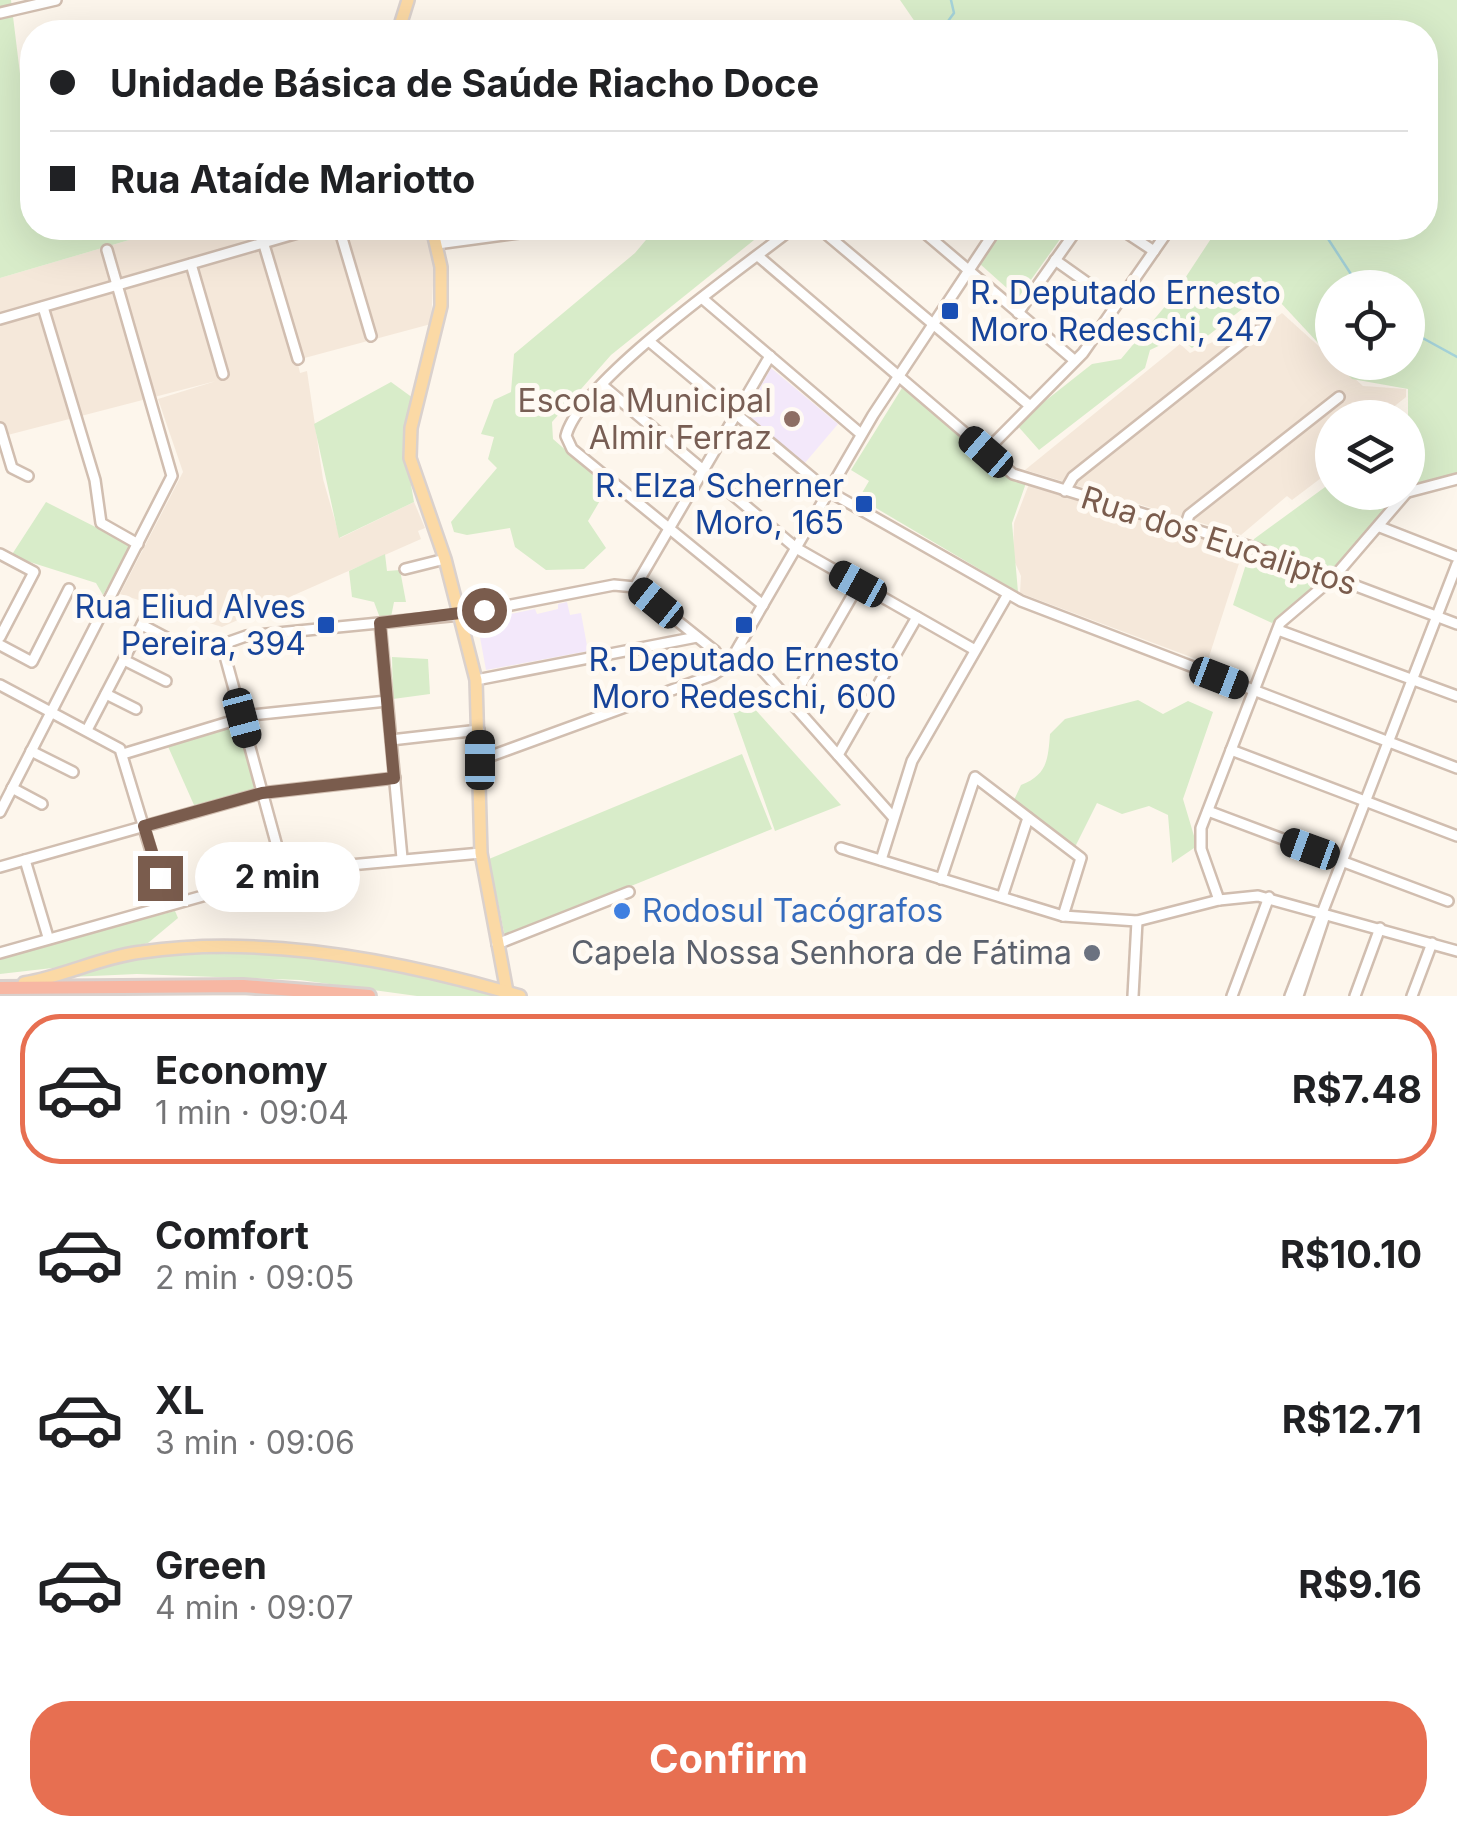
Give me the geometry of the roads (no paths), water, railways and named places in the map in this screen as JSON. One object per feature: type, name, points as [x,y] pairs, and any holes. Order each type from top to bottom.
[{"type":"highway","points":[[0,988],[243,986],[370,996]]},
{"type":"main road","points":[[436,240],[441,306],[409,446],[414,478],[444,559],[476,680],[481,853],[497,944],[514,994]]},
{"type":"main road","points":[[0,988],[53,978],[114,957],[190,948],[310,952],[416,969],[514,994]]},
{"type":"street","points":[[0,13],[56,0]]},
{"type":"street","points":[[0,319],[271,240]]},
{"type":"street","points":[[343,240],[371,336]]},
{"type":"street","points":[[437,244],[467,240]]},
{"type":"street","points":[[763,605],[572,449],[566,436],[602,385],[778,240]]},
{"type":"street","points":[[833,240],[1029,405]]},
{"type":"street","points":[[932,240],[1074,360]]},
{"type":"street","points":[[480,760],[714,675],[728,665],[861,434],[989,240]]},
{"type":"street","points":[[1018,313],[1069,240]]},
{"type":"street","points":[[1136,240],[1154,252]]},
{"type":"street","points":[[986,452],[1074,360],[1162,240]]},
{"type":"street","points":[[264,242],[298,360]]},
{"type":"street","points":[[0,812],[172,476],[107,250]]},
{"type":"street","name":"Rua dos Eucaliptos","points":[[758,256],[1013,474],[1334,577],[1457,624]]},
{"type":"street","points":[[1055,260],[1117,304]]},
{"type":"street","points":[[191,264],[223,374]]},
{"type":"street","points":[[703,299],[861,434]]},
{"type":"street","points":[[43,306],[95,480],[101,523],[138,544]]},
{"type":"street","points":[[1065,491],[1073,476],[1258,330]]},
{"type":"street","points":[[650,342],[828,491],[1008,594],[1457,768]]},
{"type":"street","points":[[635,586],[770,356]]},
{"type":"street","points":[[602,385],[796,548],[975,650]]},
{"type":"street","points":[[1185,527],[1189,515],[1339,397]]},
{"type":"street","points":[[0,428],[2,448],[12,468],[28,476]]},
{"type":"street","points":[[1425,487],[1457,479]]},
{"type":"street","points":[[1219,900],[1200,843],[1208,811],[1278,630],[1285,617],[1334,577],[1393,510]]},
{"type":"street","points":[[1298,996],[1457,560],[1380,527]]},
{"type":"street","points":[[0,554],[34,572],[0,638]]},
{"type":"street","points":[[405,569],[444,559]]},
{"type":"street","points":[[791,702],[858,584]]},
{"type":"street","points":[[284,872],[225,656],[229,642],[246,636],[460,615],[614,585],[635,586],[715,651],[722,662],[714,675]]},
{"type":"street","points":[[0,645],[32,662],[69,589]]},
{"type":"street","points":[[880,860],[912,762],[1008,594]]},
{"type":"street","points":[[87,730],[150,610]]},
{"type":"street","points":[[838,755],[917,617]]},
{"type":"street","points":[[380,623],[402,858]]},
{"type":"street","points":[[142,625],[193,652]]},
{"type":"street","points":[[1278,630],[1457,696]]},
{"type":"street","points":[[476,680],[697,637]]},
{"type":"street","points":[[740,645],[893,817]]},
{"type":"street","points":[[715,651],[731,653],[740,645]]},
{"type":"street","points":[[124,660],[166,681]]},
{"type":"street","points":[[0,685],[87,730],[123,754],[167,904]]},
{"type":"street","points":[[106,694],[136,709]]},
{"type":"street","points":[[123,754],[242,718],[388,701]]},
{"type":"street","points":[[391,740],[479,730]]},
{"type":"street","points":[[1231,750],[1457,836]]},
{"type":"street","points":[[31,751],[74,772]]},
{"type":"street","points":[[941,879],[975,777],[1081,858],[1063,916]]},
{"type":"street","points":[[0,866],[262,793],[394,778]]},
{"type":"street","points":[[12,788],[42,804]]},
{"type":"street","points":[[1208,811],[1448,900]]},
{"type":"street","points":[[1002,898],[1028,818]]},
{"type":"street","points":[[841,848],[1063,916],[1137,921],[1219,900],[1269,897],[1457,950]]},
{"type":"street","points":[[0,952],[284,872],[481,853]]},
{"type":"street","points":[[25,860],[48,937]]},
{"type":"street","points":[[497,944],[629,892]]},
{"type":"street","points":[[1232,996],[1269,897]]},
{"type":"street","points":[[1290,996],[1326,912]]},
{"type":"street","points":[[1133,996],[1137,921]]},
{"type":"street","points":[[1355,996],[1380,928]]},
{"type":"street","points":[[1412,996],[1432,944]]},
{"type":"waterway","points":[[949,20],[954,13],[951,0]]},
{"type":"waterway","points":[[1329,240],[1348,270]]},
{"type":"waterway","points":[[1425,339],[1457,357]]},
{"type":"place","name":"R. Deputado Ernesto Moro Redeschi, 247","points":[[950,311]]},
{"type":"place","name":"Escola Municipal Almir Ferraz","points":[[792,419]]},
{"type":"place","name":"R. Elza Scherner Moro, 165","points":[[864,504]]},
{"type":"place","name":"Rua Eliud Alves Pereira, 394","points":[[326,625]]},
{"type":"place","name":"R. Deputado Ernesto Moro Redeschi, 600","points":[[744,625]]},
{"type":"place","name":"Rodosul Tacógrafos","points":[[622,911]]},
{"type":"place","name":"Capela Nossa Senhora de Fátima","points":[[1092,953]]}]
